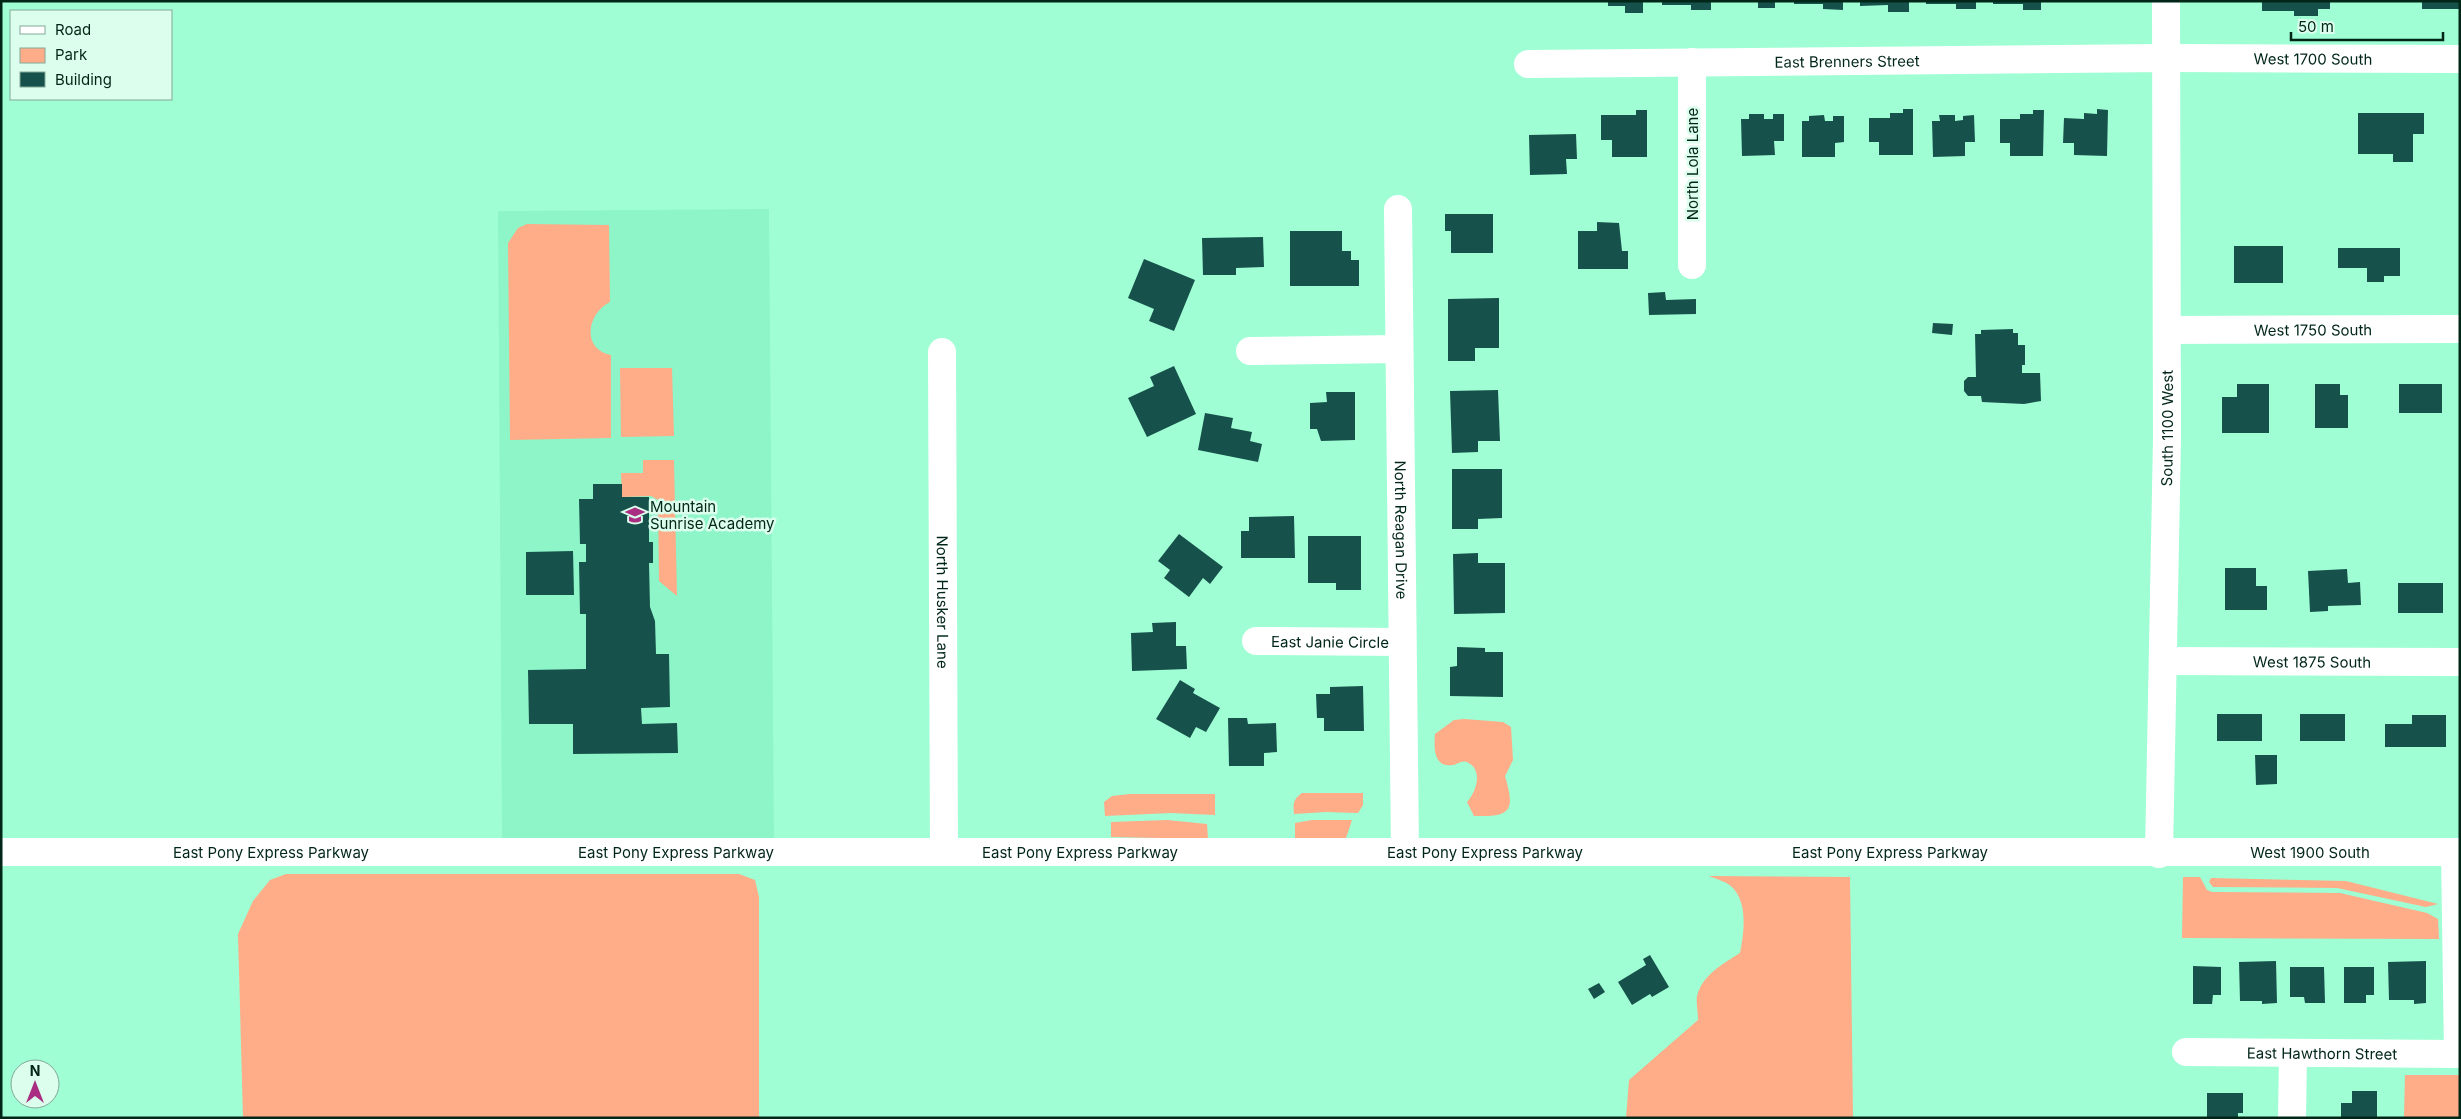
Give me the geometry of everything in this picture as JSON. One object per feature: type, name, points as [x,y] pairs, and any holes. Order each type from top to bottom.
[{"type":"street","name":"South 1100 West","points":[[2160,854],[2168,330],[2166,1]]},
{"type":"street","name":"West 1700 South","points":[[2166,58],[2460,59]]},
{"type":"street","name":"East Brenners Street","points":[[1528,64],[2166,58]]},
{"type":"street","name":"North Lola Lane","points":[[1692,62],[1692,265]]},
{"type":"street","name":"North Reagan Drive","points":[[1398,209],[1405,852]]},
{"type":"street","name":"West 1750 South","points":[[2168,330],[2460,329]]},
{"type":"street","points":[[1250,350],[1399,349]]},
{"type":"street","name":"North Husker Lane","points":[[942,352],[944,852]]},
{"type":"street","name":"East Janie Circle","points":[[1256,641],[1402,642]]},
{"type":"street","name":"West 1875 South","points":[[2164,661],[2460,662]]},
{"type":"street","name":"East Pony Express Parkway","points":[[1,852],[2160,854]]},
{"type":"street","points":[[2457,852],[2459,1054]]},
{"type":"street","name":"West 1900 South","points":[[2160,854],[2457,852]]},
{"type":"street","name":"East Hawthorn Street","points":[[2186,1052],[2459,1054]]},
{"type":"street","points":[[2292,1118],[2293,1053]]},
{"type":"shaded area","name":"Mountain Sunrise Academy","points":[[769,209],[774,838],[502,840],[498,211]]},
{"type":"green space","points":[[527,224],[609,225],[610,302],[596,314],[592,322],[591,338],[595,346],[611,355],[611,438],[510,440],[508,243],[518,228]]},
{"type":"green space","points":[[620,368],[672,368],[674,436],[621,437]]},
{"type":"green space","points":[[643,460],[674,460],[677,596],[659,581],[658,500],[651,496],[622,497],[621,473],[643,473]]},
{"type":"green space","points":[[1454,720],[1503,722],[1511,727],[1513,760],[1505,776],[1510,804],[1503,813],[1474,816],[1467,802],[1473,793],[1477,781],[1475,770],[1467,762],[1446,765],[1438,760],[1436,756],[1435,734]]},
{"type":"green space","points":[[1302,793],[1363,793],[1363,805],[1358,813],[1294,814],[1294,802]]},
{"type":"green space","points":[[1130,794],[1215,794],[1215,815],[1171,813],[1105,816],[1104,802],[1112,796]]},
{"type":"green space","points":[[1167,820],[1207,824],[1208,839],[1111,837],[1111,822]]},
{"type":"green space","points":[[1312,820],[1352,820],[1346,838],[1295,839],[1295,823]]},
{"type":"green space","points":[[286,874],[739,874],[755,880],[759,897],[759,1118],[243,1118],[238,934],[253,901],[270,880]]},
{"type":"green space","points":[[1709,876],[1850,877],[1853,1118],[1626,1118],[1629,1080],[1698,1020],[1697,996],[1700,988],[1714,970],[1740,953],[1744,919],[1741,902],[1731,886]]},
{"type":"green space","points":[[2183,877],[2200,877],[2207,890],[2212,892],[2340,893],[2427,913],[2438,919],[2439,939],[2182,938]]},
{"type":"green space","points":[[2211,878],[2346,881],[2438,904],[2426,907],[2337,888],[2213,887],[2209,882]]},
{"type":"green space","points":[[2405,1075],[2460,1075],[2460,1118],[2404,1118]]},
{"type":"building","points":[[1608,1],[1643,1],[1643,13],[1625,13],[1625,6],[1608,6]]},
{"type":"building","points":[[1662,1],[1711,1],[1711,10],[1691,10],[1691,5],[1662,5]]},
{"type":"building","points":[[1758,1],[1775,1],[1775,8],[1758,8]]},
{"type":"building","points":[[1794,1],[1843,1],[1843,10],[1823,9],[1823,4],[1794,4]]},
{"type":"building","points":[[1860,1],[1909,1],[1909,12],[1888,12],[1888,5],[1860,6]]},
{"type":"building","points":[[1926,1],[1976,1],[1976,9],[1956,9],[1956,4],[1926,4]]},
{"type":"building","points":[[1993,1],[2041,1],[2041,10],[2023,10],[2023,4],[1993,4]]},
{"type":"building","points":[[2262,1],[2330,1],[2330,9],[2318,9],[2318,16],[2294,16],[2294,11],[2262,11]]},
{"type":"building","points":[[2422,1],[2460,1],[2460,9],[2422,9]]},
{"type":"building","points":[[1903,109],[1913,109],[1913,155],[1879,155],[1879,142],[1869,142],[1869,118],[1890,118],[1890,113],[1903,113]]},
{"type":"building","points":[[2097,109],[2108,110],[2107,156],[2074,155],[2074,143],[2063,143],[2064,118],[2084,119],[2084,113],[2097,114]]},
{"type":"building","points":[[1636,110],[1647,110],[1647,157],[1612,157],[1612,140],[1601,140],[1601,115],[1636,115]]},
{"type":"building","points":[[2033,110],[2044,110],[2043,156],[2010,156],[2010,143],[2000,143],[2000,119],[2020,119],[2020,114],[2033,114]]},
{"type":"building","points":[[2358,113],[2424,113],[2424,134],[2413,134],[2413,162],[2393,162],[2393,154],[2358,154]]},
{"type":"building","points":[[1749,114],[1764,114],[1764,119],[1773,119],[1773,114],[1784,114],[1784,141],[1774,141],[1775,155],[1742,156],[1741,119],[1749,119]]},
{"type":"building","points":[[1824,115],[1825,121],[1833,121],[1833,116],[1844,116],[1844,142],[1835,143],[1835,157],[1802,157],[1802,121],[1809,121],[1809,116]]},
{"type":"building","points":[[1939,115],[1955,115],[1955,121],[1963,120],[1963,116],[1974,115],[1975,142],[1965,142],[1965,156],[1933,157],[1932,121],[1940,121]]},
{"type":"building","points":[[1576,134],[1577,159],[1566,159],[1567,174],[1530,175],[1529,135]]},
{"type":"building","points":[[1445,214],[1493,214],[1493,253],[1451,253],[1451,231],[1445,231]]},
{"type":"building","points":[[1597,222],[1619,223],[1622,251],[1628,251],[1628,269],[1578,269],[1578,231],[1597,231]]},
{"type":"building","points":[[1290,231],[1342,231],[1342,251],[1351,251],[1351,260],[1359,260],[1359,286],[1290,286]]},
{"type":"building","points":[[1263,237],[1264,267],[1236,268],[1236,275],[1203,275],[1202,238]]},
{"type":"building","points":[[2234,246],[2283,246],[2283,283],[2234,283]]},
{"type":"building","points":[[2338,248],[2400,248],[2400,276],[2384,276],[2384,282],[2367,282],[2367,268],[2338,268]]},
{"type":"building","points":[[1144,259],[1195,280],[1174,331],[1149,321],[1154,309],[1128,298]]},
{"type":"building","points":[[1665,292],[1666,300],[1696,299],[1696,314],[1649,315],[1648,293]]},
{"type":"building","points":[[1499,298],[1499,348],[1475,348],[1475,361],[1448,361],[1448,299]]},
{"type":"building","points":[[1933,323],[1953,324],[1952,335],[1932,333]]},
{"type":"building","points":[[2013,329],[2013,333],[2018,333],[2018,345],[2025,345],[2025,365],[2022,365],[2022,373],[2040,373],[2041,401],[2024,404],[1982,402],[1981,396],[1968,396],[1964,391],[1964,381],[1968,377],[1976,377],[1975,334],[1981,334],[1981,330]]},
{"type":"building","points":[[1174,366],[1196,414],[1147,437],[1128,398],[1154,386],[1150,377]]},
{"type":"building","points":[[2237,384],[2269,384],[2269,433],[2222,433],[2222,397],[2237,397]]},
{"type":"building","points":[[2315,384],[2340,384],[2340,395],[2348,395],[2348,428],[2315,428]]},
{"type":"building","points":[[2399,384],[2442,384],[2442,413],[2399,413]]},
{"type":"building","points":[[1498,390],[1500,441],[1478,441],[1478,452],[1452,453],[1450,391]]},
{"type":"building","points":[[1326,392],[1355,392],[1355,440],[1321,441],[1317,429],[1310,429],[1310,403],[1327,402]]},
{"type":"building","points":[[1205,413],[1233,418],[1231,428],[1252,432],[1250,441],[1262,444],[1258,462],[1198,450]]},
{"type":"building","points":[[1452,469],[1502,469],[1502,518],[1478,519],[1478,529],[1452,529]]},
{"type":"building","points":[[593,484],[622,484],[622,497],[649,497],[649,542],[653,542],[653,563],[649,563],[650,607],[655,621],[656,654],[669,654],[670,707],[641,708],[642,724],[677,723],[678,753],[573,754],[573,724],[529,724],[528,670],[586,669],[586,614],[580,614],[579,562],[586,562],[586,544],[580,544],[579,499],[593,499]]},
{"type":"building","points":[[1294,516],[1295,558],[1241,558],[1241,531],[1249,531],[1249,517]]},
{"type":"building","points":[[1179,534],[1223,567],[1210,584],[1203,578],[1189,597],[1164,578],[1170,570],[1158,561]]},
{"type":"building","points":[[1308,536],[1361,536],[1361,590],[1336,590],[1336,583],[1308,583]]},
{"type":"building","points":[[573,551],[574,595],[526,595],[526,552]]},
{"type":"building","points":[[1478,553],[1478,563],[1505,563],[1505,613],[1454,614],[1453,554]]},
{"type":"building","points":[[2225,568],[2256,568],[2256,586],[2267,586],[2267,610],[2225,610]]},
{"type":"building","points":[[2347,569],[2348,583],[2360,582],[2361,605],[2328,606],[2328,611],[2310,612],[2308,571]]},
{"type":"building","points":[[2398,583],[2443,583],[2443,613],[2398,613]]},
{"type":"building","points":[[1176,622],[1176,646],[1186,646],[1187,669],[1132,671],[1131,633],[1153,632],[1152,623]]},
{"type":"building","points":[[1457,647],[1485,648],[1485,652],[1503,652],[1503,697],[1450,696],[1450,667],[1457,666]]},
{"type":"building","points":[[1180,680],[1195,689],[1193,693],[1220,708],[1206,732],[1196,727],[1190,738],[1156,719]]},
{"type":"building","points":[[1363,686],[1364,731],[1324,731],[1324,718],[1317,718],[1316,694],[1330,694],[1330,687]]},
{"type":"building","points":[[2217,714],[2262,714],[2262,741],[2217,741]]},
{"type":"building","points":[[2300,714],[2345,714],[2345,741],[2300,741]]},
{"type":"building","points":[[2412,715],[2446,715],[2446,747],[2385,747],[2385,724],[2412,724]]},
{"type":"building","points":[[1228,718],[1247,718],[1248,724],[1276,723],[1277,752],[1264,753],[1264,766],[1229,766]]},
{"type":"building","points":[[2255,755],[2277,755],[2277,784],[2256,785]]},
{"type":"building","points":[[1650,955],[1669,987],[1652,997],[1650,994],[1632,1005],[1618,982],[1646,965],[1643,959]]},
{"type":"building","points":[[2276,961],[2277,1003],[2262,1004],[2262,1001],[2240,1001],[2239,962]]},
{"type":"building","points":[[2426,961],[2426,1003],[2414,1004],[2414,1000],[2389,1000],[2388,962]]},
{"type":"building","points":[[2193,966],[2221,967],[2221,995],[2213,995],[2212,1004],[2193,1004]]},
{"type":"building","points":[[2290,967],[2324,967],[2325,1003],[2305,1003],[2304,997],[2290,997]]},
{"type":"building","points":[[2344,967],[2374,967],[2374,995],[2366,995],[2366,1003],[2344,1003]]},
{"type":"building","points":[[1599,983],[1605,992],[1594,999],[1588,989]]},
{"type":"building","points":[[2352,1091],[2377,1091],[2377,1118],[2341,1118],[2341,1103],[2352,1103]]},
{"type":"building","points":[[2207,1093],[2243,1093],[2243,1113],[2238,1113],[2238,1118],[2207,1118]]},
{"type":"place","name":"Mountain Sunrise Academy","points":[[635,515]]}]
